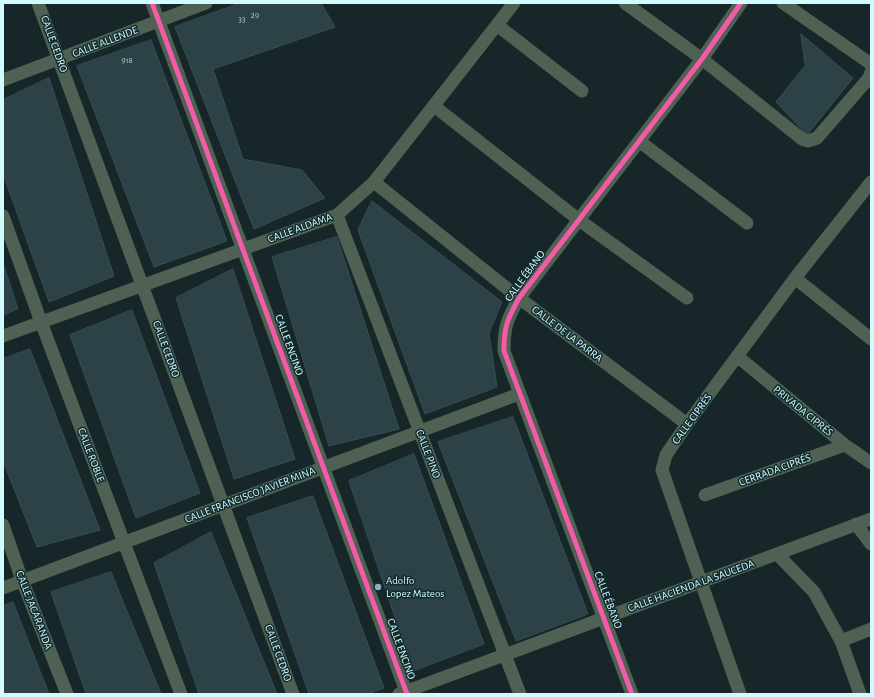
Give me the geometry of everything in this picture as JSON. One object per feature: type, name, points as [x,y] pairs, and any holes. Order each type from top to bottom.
[{"type":"street","name":"CALLE CEDRO","points":[[38,3],[293,694]]},
{"type":"street","name":"CALLE ENCINO","points":[[152,3],[404,693]]},
{"type":"street","name":"CALLE ALLENDE","points":[[3,80],[206,3]]},
{"type":"street","name":"CALLE ALDAMA","points":[[3,336],[337,215],[374,182],[514,3]]},
{"type":"street","points":[[625,3],[638,14],[702,59],[802,139],[808,141],[817,138],[869,78],[871,72]]},
{"type":"street","name":"CALLE ÉBANO","points":[[632,694],[519,394],[504,351],[504,332],[507,319],[519,298],[702,59],[741,3]]},
{"type":"street","points":[[783,3],[871,64]]},
{"type":"street","points":[[497,25],[582,91]]},
{"type":"street","points":[[434,106],[517,169],[579,220],[687,298]]},
{"type":"street","points":[[639,140],[747,223]]},
{"type":"street","name":"CALLE DE LA PARRA","points":[[374,182],[519,298],[688,424]]},
{"type":"street","name":"CALLE CIPRÉS","points":[[740,694],[662,470],[666,455],[737,356],[795,278],[871,182]]},
{"type":"street","name":"CALLE PINO","points":[[337,215],[520,694]]},
{"type":"street","name":"CALLE ROBLE","points":[[3,216],[41,322],[181,694]]},
{"type":"street","points":[[795,278],[871,338]]},
{"type":"street","name":"PRIVADA CIPRÉS","points":[[737,356],[845,445],[871,463]]},
{"type":"street","name":"CALLE FRANCISCO JAVIER MINA","points":[[3,588],[519,394]]},
{"type":"street","name":"CERRADA CIPRÉS","points":[[705,495],[845,445]]},
{"type":"street","name":"CALLE HACIENDA LA SAUCEDA","points":[[404,693],[871,519]]},
{"type":"street","points":[[856,524],[871,544]]},
{"type":"street","name":"CALLE JACARANDA","points":[[3,525],[22,580],[67,694]]},
{"type":"street","points":[[777,554],[814,592],[841,642],[860,694]]},
{"type":"street","points":[[841,642],[871,629]]},
{"type":"building","points":[[240,3],[321,3],[335,27],[213,69],[243,159],[302,170],[325,198],[254,229],[175,27]]},
{"type":"building","points":[[801,34],[853,78],[807,135],[776,102],[805,66]]},
{"type":"building","points":[[151,40],[227,241],[154,267],[77,66]]},
{"type":"building","points":[[49,78],[114,276],[49,302],[3,174],[3,100]]},
{"type":"building","points":[[372,201],[502,302],[489,333],[497,387],[425,414],[358,230]]},
{"type":"building","points":[[337,237],[399,429],[329,446],[272,257]]},
{"type":"building","points":[[3,263],[18,309],[3,315]]},
{"type":"building","points":[[233,269],[295,459],[234,479],[176,298]]},
{"type":"building","points":[[132,310],[200,493],[136,518],[70,335]]},
{"type":"building","points":[[30,349],[100,530],[37,547],[3,461],[3,359]]},
{"type":"building","points":[[513,417],[588,614],[516,641],[438,442]]},
{"type":"building","points":[[414,454],[484,644],[413,671],[349,481]]},
{"type":"building","points":[[313,496],[384,688],[368,694],[309,694],[247,518]]},
{"type":"building","points":[[211,532],[277,694],[199,694],[154,563]]},
{"type":"building","points":[[111,572],[161,694],[86,694],[51,592]]},
{"type":"building","points":[[13,602],[49,694],[3,694],[3,606]]},
{"type":"cycle path","points":[[152,3],[407,694]]},
{"type":"cycle path","points":[[632,694],[504,351],[505,335],[509,318],[519,298],[702,59],[741,3]]},
{"type":"place","name":"Adolfo Lopez Mateos","points":[[378,587]]}]
